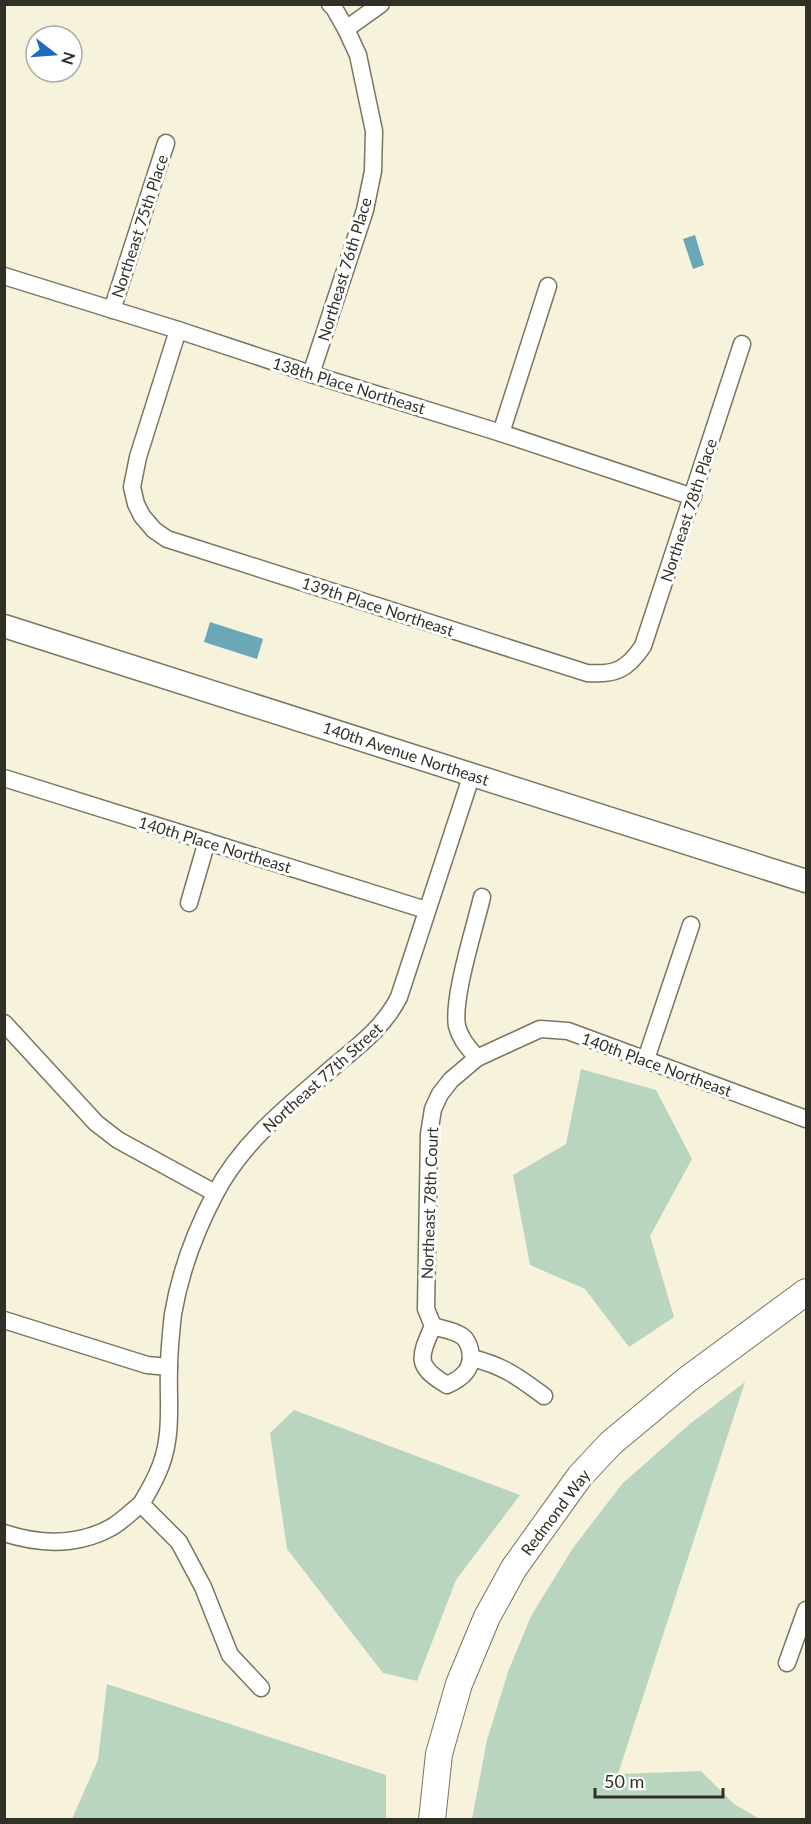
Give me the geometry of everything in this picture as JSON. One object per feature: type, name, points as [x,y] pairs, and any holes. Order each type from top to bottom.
[{"type":"main road","name":"140th Avenue Northeast","points":[[4,626],[807,881]]},
{"type":"main road","name":"Redmond Way","points":[[432,1820],[439,1754],[459,1683],[487,1617],[514,1568],[550,1516],[580,1476],[611,1443],[688,1379],[807,1292]]},
{"type":"street","name":"Northeast 76th Place","points":[[311,374],[365,210],[373,171],[374,131],[358,55],[346,29],[330,4]]},
{"type":"street","points":[[346,29],[381,4]]},
{"type":"street","name":"Northeast 75th Place","points":[[112,310],[166,143]]},
{"type":"street","name":"138th Place Northeast","points":[[4,276],[501,433],[693,497]]},
{"type":"street","points":[[501,433],[548,286]]},
{"type":"street","name":"139th Place Northeast","points":[[178,330],[138,457],[132,487],[142,516],[154,530],[167,539],[587,673],[607,674],[623,668]]},
{"type":"street","name":"Northeast 78th Place","points":[[623,668],[634,659],[643,646],[742,344]]},
{"type":"street","name":"Northeast 77th Street","points":[[141,1504],[157,1477],[167,1441],[169,1367],[174,1314],[184,1265],[198,1229],[216,1193],[241,1155],[269,1123],[371,1035],[390,1015],[399,997],[472,774]]},
{"type":"street","name":"140th Place Northeast","points":[[4,778],[426,910]]},
{"type":"street","points":[[189,903],[207,841]]},
{"type":"street","points":[[477,1058],[461,1038],[457,1025],[457,1010],[461,983],[482,897]]},
{"type":"street","points":[[646,1059],[691,925]]},
{"type":"street","points":[[4,1023],[96,1123],[118,1140],[216,1193]]},
{"type":"street","name":"140th Place Northeast","points":[[507,1043],[540,1029],[568,1031],[807,1119]]},
{"type":"street","name":"Northeast 78th Court","points":[[433,1326],[426,1309],[429,1134],[433,1109],[450,1080],[477,1058],[507,1043]]},
{"type":"street","points":[[4,1320],[147,1365],[169,1367]]},
{"type":"street","points":[[433,1326],[462,1335],[469,1345],[472,1358],[469,1369],[459,1380],[447,1385],[428,1374],[423,1365],[423,1350],[433,1326]]},
{"type":"street","points":[[472,1358],[495,1364],[511,1372],[544,1396]]},
{"type":"street","points":[[4,1533],[26,1540],[54,1543],[80,1539],[112,1527],[141,1504],[179,1542],[203,1587],[230,1655],[261,1688]]},
{"type":"street","points":[[787,1663],[807,1610]]},
{"type":"green space","points":[[581,1069],[656,1090],[692,1159],[650,1236],[674,1317],[629,1347],[585,1289],[530,1265],[513,1175],[566,1144]]},
{"type":"green space","points":[[745,1382],[618,1774],[701,1771],[734,1804],[760,1819],[472,1819],[487,1740],[508,1672],[531,1616],[573,1548],[622,1484],[691,1423]]},
{"type":"green space","points":[[294,1410],[520,1495],[456,1580],[417,1681],[383,1673],[287,1549],[270,1433]]},
{"type":"green space","points":[[107,1684],[386,1775],[386,1819],[72,1819],[98,1760]]},
{"type":"water","points":[[695,235],[704,265],[693,269],[683,239]]},
{"type":"water","points":[[210,622],[263,639],[257,659],[204,642]]}]
